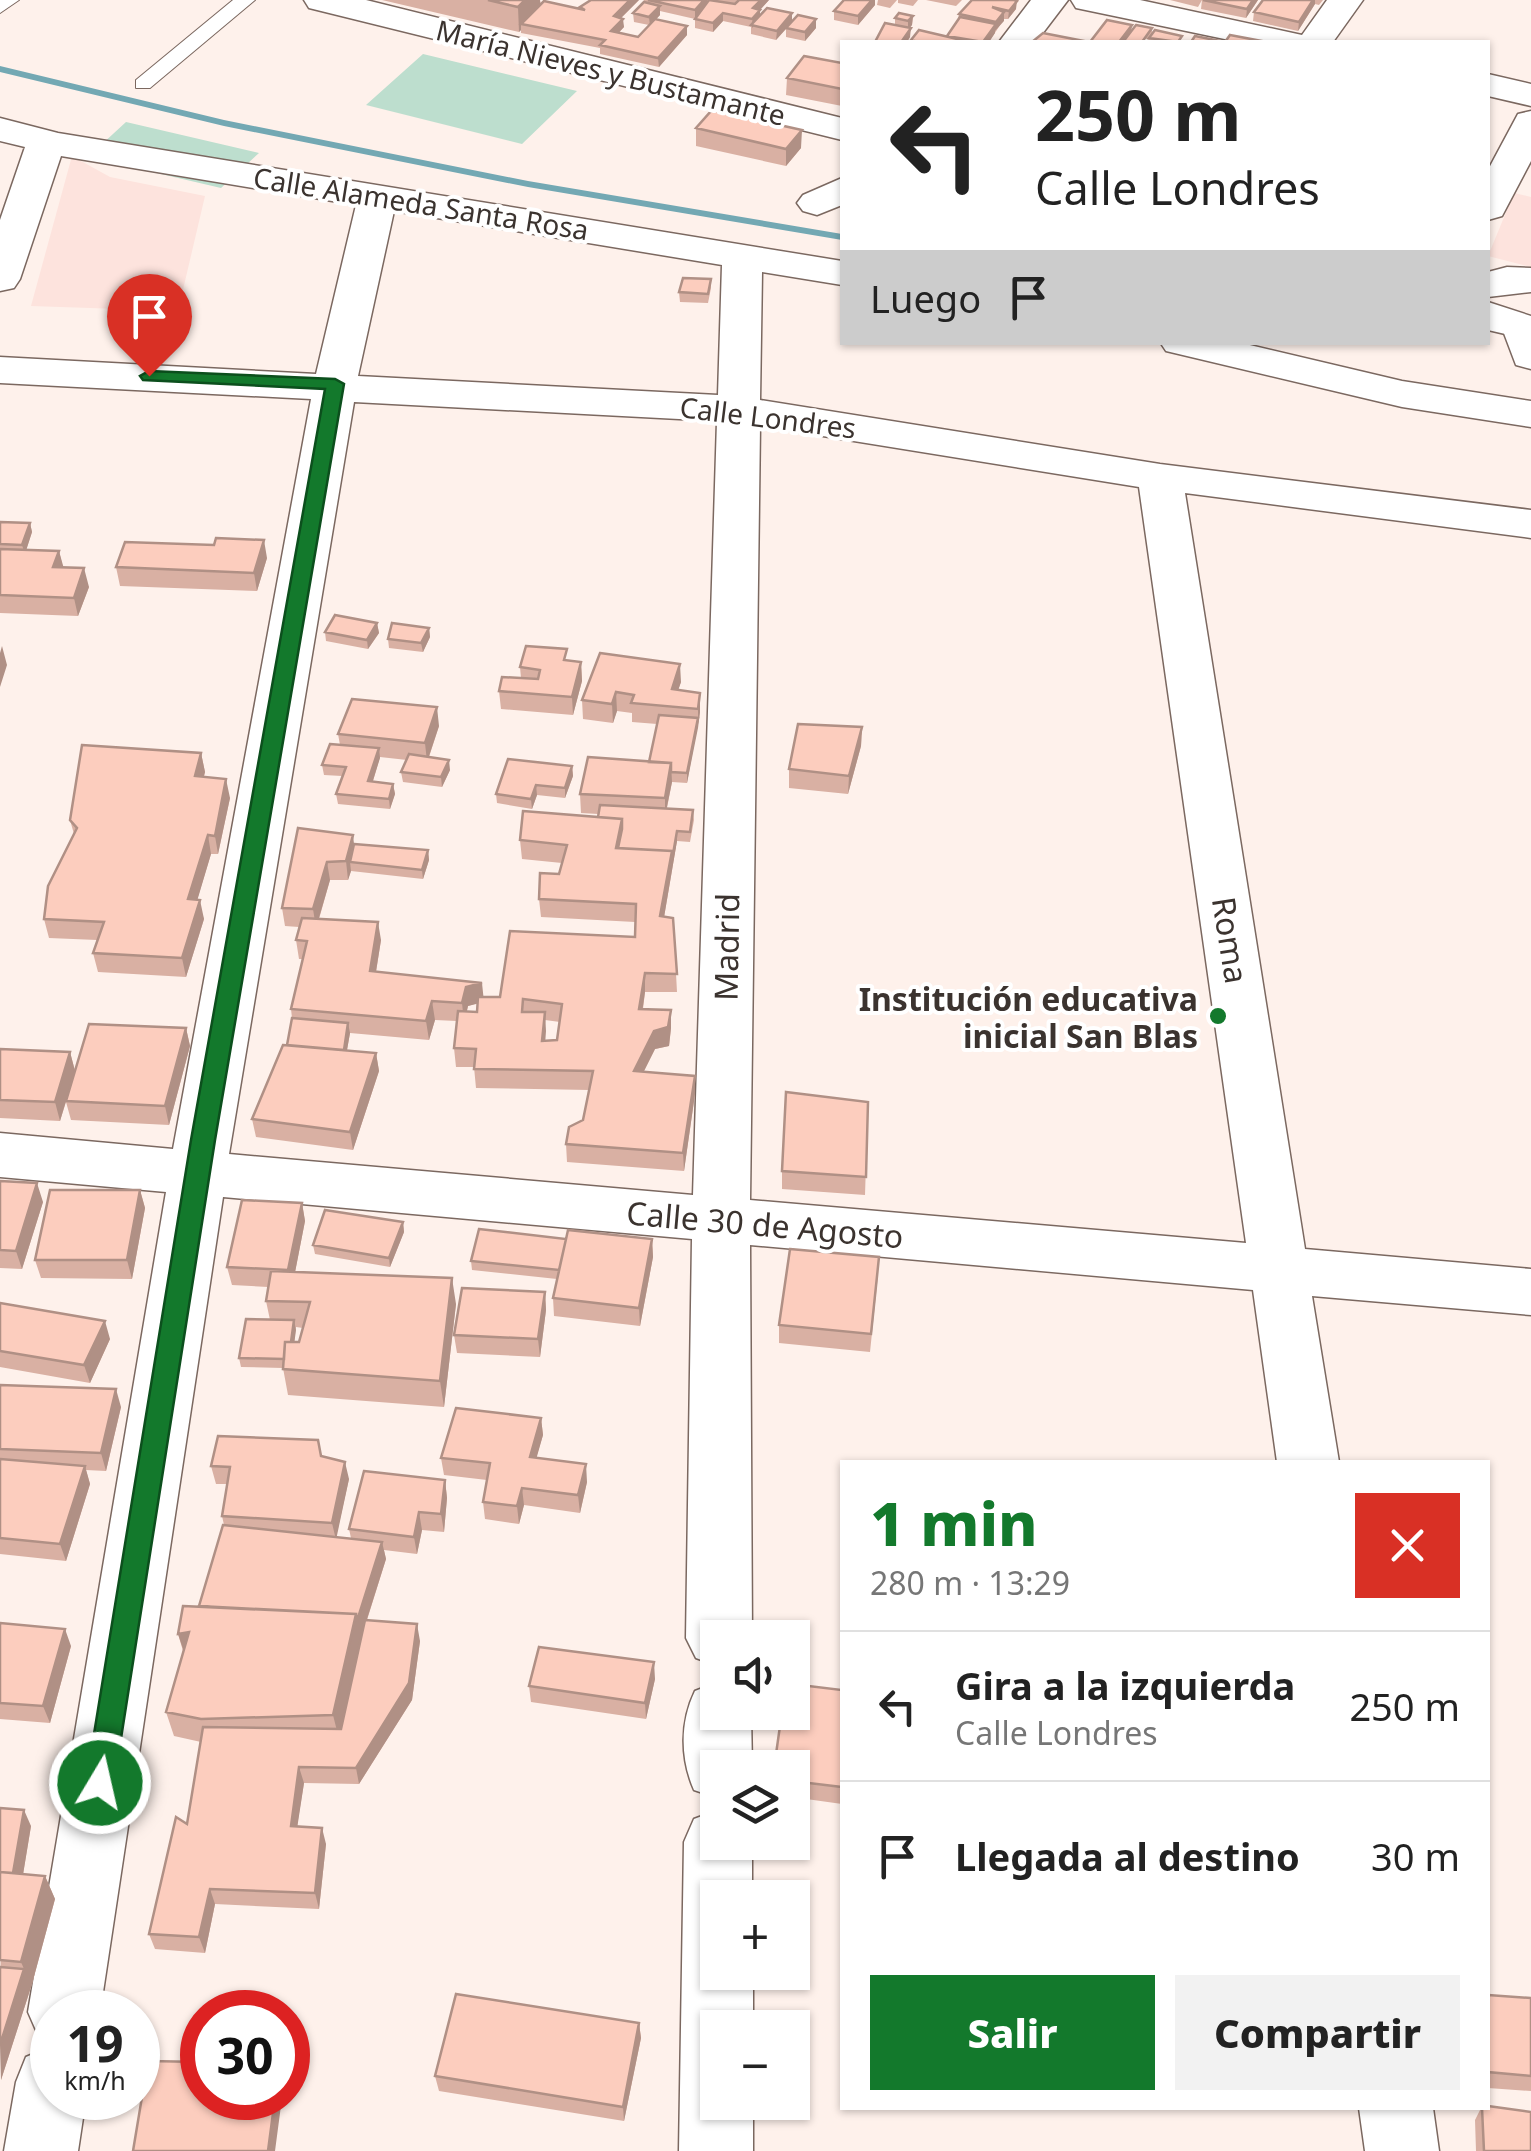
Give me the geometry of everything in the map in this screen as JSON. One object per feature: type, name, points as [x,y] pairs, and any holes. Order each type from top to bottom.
[{"type":"street","name":"María Nieves y Bustamante","points":[[322,0],[840,129]]},
{"type":"street","points":[[1018,40],[1050,0]]},
{"type":"street","points":[[1089,0],[1279,40]]},
{"type":"street","points":[[1316,40],[1344,0]]},
{"type":"street","points":[[1490,85],[1531,94]]},
{"type":"street","points":[[1490,204],[1531,122]]},
{"type":"street","name":"Calle Alameda Santa Rosa","points":[[0,129],[46,142],[840,273]]},
{"type":"street","points":[[0,279],[46,142]]},
{"type":"street","points":[[68,1990],[198,1172],[335,384],[378,196]]},
{"type":"street","name":"Madrid","points":[[718,1620],[720,1220],[742,256]]},
{"type":"street","points":[[1490,284],[1506,279],[1531,280]]},
{"type":"street","points":[[1194,345],[1402,394],[1531,414]]},
{"type":"street","name":"Calle Londres","points":[[0,370],[335,384],[737,409],[1160,476],[1531,524]]},
{"type":"street","name":"Roma","points":[[1160,476],[1308,1460]]},
{"type":"street","name":"Calle 30 de Agosto","points":[[0,1156],[1531,1292]]},
{"type":"street","points":[[716,2151],[718,1860]]},
{"type":"street","points":[[1396,2110],[1402,2151]]},
{"type":"street","points":[[42,2151],[46,2120]]},
{"type":"lane","points":[[0,7],[9,0]]},
{"type":"lane","points":[[143,84],[245,0]]},
{"type":"shaded area","points":[[72,156],[110,177],[205,196],[178,311],[31,306]]},
{"type":"shaded area","points":[[1514,193],[1531,197],[1531,267],[1490,257]]},
{"type":"green space","points":[[423,54],[577,91],[522,144],[366,105]]},
{"type":"green space","points":[[126,122],[259,153],[221,188],[88,157]]},
{"type":"building","points":[[488,0],[525,0],[518,7]]},
{"type":"building","points":[[591,0],[630,0],[614,16],[623,19],[611,31],[638,37],[655,19],[687,26],[658,58],[600,45],[605,40],[521,24],[544,1],[585,10],[580,7]]},
{"type":"building","points":[[648,0],[704,0],[695,10]]},
{"type":"building","points":[[709,0],[735,4],[739,0],[761,0],[753,8],[760,10],[752,19],[723,13],[713,23],[695,19]]},
{"type":"building","points":[[844,0],[872,0],[858,16],[834,11]]},
{"type":"building","points":[[972,0],[1017,1],[1009,11],[992,7],[1004,12],[996,22],[959,14]]},
{"type":"building","points":[[1203,0],[1253,0],[1247,9]]},
{"type":"building","points":[[1263,0],[1313,0],[1299,22],[1254,12]]},
{"type":"building","points":[[644,2],[660,6],[649,17],[633,13]]},
{"type":"building","points":[[767,8],[792,13],[777,31],[751,25]]},
{"type":"building","points":[[899,13],[913,16],[908,21],[895,18]]},
{"type":"building","points":[[798,15],[816,19],[805,32],[786,28]]},
{"type":"building","points":[[960,17],[996,24],[984,40],[947,36]]},
{"type":"building","points":[[1107,20],[1132,25],[1121,40],[1092,40]]},
{"type":"building","points":[[885,23],[911,28],[903,40],[876,40]]},
{"type":"building","points":[[1136,25],[1152,28],[1143,40],[1125,40]]},
{"type":"building","points":[[919,30],[962,40],[911,40]]},
{"type":"building","points":[[1155,30],[1182,36],[1179,40],[1149,38]]},
{"type":"building","points":[[1043,33],[1079,40],[1034,40]]},
{"type":"building","points":[[1230,35],[1256,40],[1226,40]]},
{"type":"building","points":[[804,56],[840,63],[840,89],[787,78]]},
{"type":"building","points":[[712,110],[802,130],[786,149],[696,128]]},
{"type":"building","points":[[683,278],[711,279],[708,294],[679,292]]},
{"type":"building","points":[[0,522],[30,523],[22,545],[0,544]]},
{"type":"building","points":[[216,538],[264,540],[254,573],[116,567],[125,542],[214,545]]},
{"type":"building","points":[[0,549],[59,551],[53,567],[84,568],[74,598],[0,595]]},
{"type":"building","points":[[335,615],[377,623],[367,640],[325,632]]},
{"type":"building","points":[[392,623],[429,628],[421,643],[388,639]]},
{"type":"building","points":[[526,646],[567,649],[564,660],[581,662],[572,697],[499,691],[502,677],[538,679],[540,670],[520,667]]},
{"type":"building","points":[[600,653],[680,664],[672,689],[700,693],[698,709],[631,703],[634,695],[616,692],[612,704],[582,700]]},
{"type":"building","points":[[352,699],[437,707],[425,743],[338,734]]},
{"type":"building","points":[[659,715],[698,718],[687,773],[671,772],[671,763],[649,762]]},
{"type":"building","points":[[798,724],[862,727],[849,776],[789,769]]},
{"type":"building","points":[[330,744],[379,748],[368,781],[393,784],[389,799],[336,794],[346,767],[322,765]]},
{"type":"building","points":[[82,745],[201,753],[195,776],[226,779],[215,836],[208,835],[188,899],[200,900],[182,958],[93,953],[104,922],[44,919],[48,886],[77,828],[70,820]]},
{"type":"building","points":[[409,754],[449,760],[441,777],[401,772]]},
{"type":"building","points":[[588,757],[671,763],[665,798],[580,794]]},
{"type":"building","points":[[508,759],[572,766],[565,788],[536,785],[531,799],[496,794]]},
{"type":"building","points":[[600,805],[693,810],[690,832],[677,831],[672,860],[672,851],[618,848],[622,819],[598,817]]},
{"type":"building","points":[[523,811],[622,819],[616,848],[672,851],[660,916],[673,918],[677,974],[645,973],[639,1009],[671,1010],[668,1027],[654,1031],[634,1071],[695,1076],[683,1153],[566,1144],[569,1127],[583,1120],[593,1071],[474,1069],[476,1049],[454,1048],[458,1011],[477,1012],[478,997],[500,997],[510,931],[635,937],[636,904],[539,899],[540,873],[559,874],[567,845],[520,840]],"holes":[[[523,999],[562,1004],[557,1040],[542,1041],[545,1012],[522,1012]]]},
{"type":"building","points":[[298,828],[353,835],[346,861],[327,862],[313,909],[282,908]]},
{"type":"building","points":[[354,844],[428,850],[422,870],[350,862]]},
{"type":"building","points":[[302,918],[378,922],[370,971],[482,983],[466,987],[462,1003],[432,1001],[426,1021],[291,1009],[307,941],[296,940]]},
{"type":"building","points":[[292,1018],[348,1023],[344,1050],[287,1045]]},
{"type":"building","points":[[89,1024],[186,1028],[165,1106],[66,1101]]},
{"type":"building","points":[[283,1045],[376,1053],[350,1132],[252,1119]]},
{"type":"building","points":[[0,1049],[70,1052],[55,1102],[0,1100]]},
{"type":"building","points":[[786,1092],[868,1102],[866,1177],[782,1171]]},
{"type":"building","points":[[0,1181],[37,1183],[16,1251],[0,1250]]},
{"type":"building","points":[[50,1190],[140,1190],[127,1260],[35,1260]]},
{"type":"building","points":[[242,1200],[302,1203],[288,1270],[227,1267]]},
{"type":"building","points":[[325,1210],[403,1222],[389,1258],[313,1245]]},
{"type":"building","points":[[479,1229],[566,1239],[559,1270],[471,1261]]},
{"type":"building","points":[[568,1230],[652,1239],[639,1308],[553,1298]]},
{"type":"building","points":[[790,1249],[879,1257],[871,1334],[779,1325]]},
{"type":"building","points":[[271,1271],[452,1278],[440,1381],[283,1369],[285,1342],[299,1342],[310,1302],[266,1301]]},
{"type":"building","points":[[462,1288],[545,1292],[538,1339],[454,1335]]},
{"type":"building","points":[[0,1303],[105,1321],[84,1365],[0,1351]]},
{"type":"building","points":[[246,1319],[294,1320],[291,1342],[285,1342],[284,1359],[239,1358]]},
{"type":"building","points":[[0,1385],[116,1389],[101,1453],[0,1449]]},
{"type":"building","points":[[456,1408],[541,1418],[530,1457],[586,1464],[578,1495],[522,1488],[517,1506],[483,1502],[490,1463],[441,1458]]},
{"type":"building","points":[[218,1436],[318,1440],[321,1456],[345,1462],[332,1523],[222,1516],[230,1467],[211,1466]]},
{"type":"building","points":[[0,1459],[85,1466],[60,1544],[0,1538]]},
{"type":"building","points":[[364,1471],[445,1480],[441,1514],[419,1512],[414,1537],[349,1529]]},
{"type":"building","points":[[223,1525],[382,1542],[357,1621],[356,1614],[199,1606]]},
{"type":"building","points":[[183,1606],[356,1614],[333,1715],[201,1719],[166,1712],[189,1632],[178,1634]]},
{"type":"building","points":[[365,1620],[417,1624],[409,1683],[356,1768],[299,1767],[291,1826],[322,1828],[315,1893],[210,1889],[199,1937],[149,1934],[176,1817],[187,1824],[203,1727],[341,1729]]},
{"type":"building","points":[[0,1623],[65,1629],[43,1706],[0,1703]]},
{"type":"building","points":[[539,1647],[654,1662],[645,1703],[529,1686]]},
{"type":"building","points":[[810,1686],[840,1690],[840,1787],[810,1783],[810,1750],[777,1750],[779,1730],[810,1730]]},
{"type":"building","points":[[0,1808],[24,1810],[13,1873],[0,1872]]},
{"type":"building","points":[[0,1872],[45,1876],[21,1962],[0,1960]]},
{"type":"building","points":[[0,1967],[24,1969],[0,2045]]},
{"type":"building","points":[[456,1994],[639,2023],[623,2107],[435,2076]]},
{"type":"building","points":[[1490,1995],[1531,1998],[1531,2076],[1490,2072]]},
{"type":"building","points":[[160,2061],[180,2062],[180,2120],[272,2120],[268,2151],[133,2151],[138,2120],[160,2120]]},
{"type":"building","points":[[1490,2106],[1531,2112],[1531,2151],[1484,2151],[1482,2110],[1490,2110]]},
{"type":"waterway","points":[[0,69],[224,123],[528,184],[840,237]]},
{"type":"place","name":"Institución educativa inicial San Blas","points":[[1218,1016]]},
{"type":"route","points":[[100,1783],[203,1140],[335,384],[149,376]]}]
